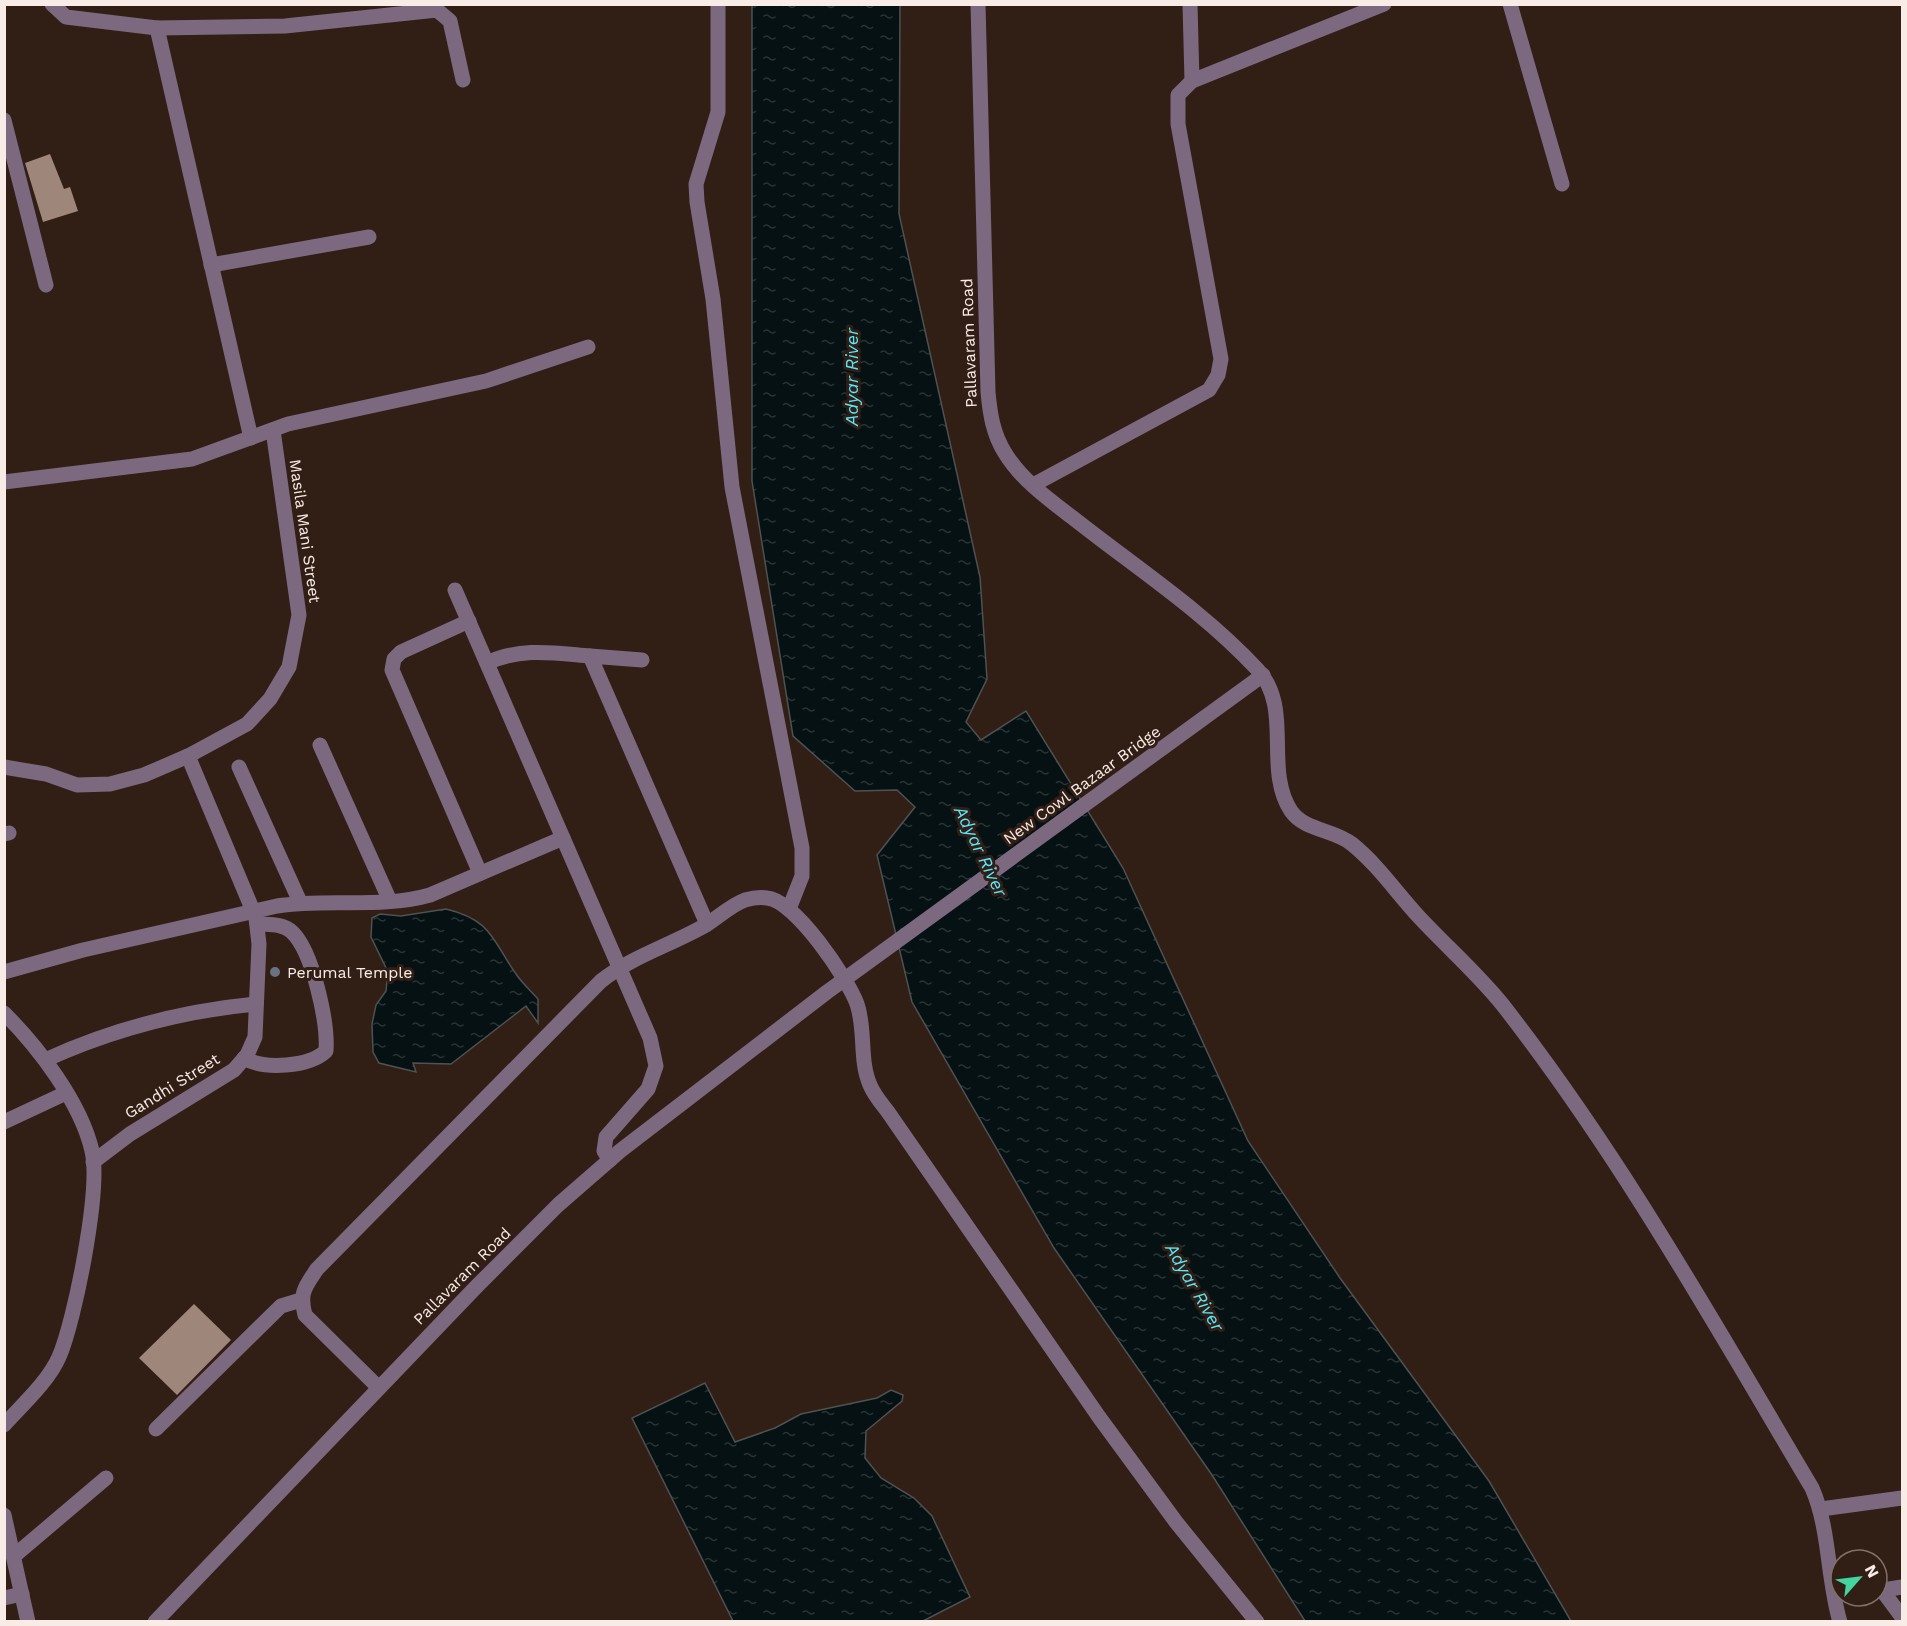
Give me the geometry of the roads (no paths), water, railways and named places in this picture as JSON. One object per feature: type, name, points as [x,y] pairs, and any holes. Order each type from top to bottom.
[{"type":"street","points":[[52,4],[66,18],[157,28],[285,26],[437,10],[450,21],[463,80]]},
{"type":"street","points":[[718,4],[718,112],[696,184],[696,193],[713,299],[736,517],[802,848],[802,876],[789,909]]},
{"type":"street","name":"Pallavaram Road","points":[[978,4],[986,357],[991,421],[1004,452],[1033,485],[1121,557],[1226,635],[1263,675],[1274,695],[1280,777],[1285,799],[1293,813],[1307,825],[1330,831],[1348,840],[1372,861],[1416,913],[1500,1002],[1616,1163],[1702,1301],[1812,1488],[1821,1509],[1829,1552]]},
{"type":"street","points":[[1190,4],[1192,81]]},
{"type":"street","points":[[1033,485],[1184,405],[1209,390],[1218,375],[1221,359],[1178,124],[1178,95],[1192,81],[1384,4]]},
{"type":"street","points":[[1510,4],[1562,184]]},
{"type":"street","points":[[157,28],[251,438]]},
{"type":"street","points":[[4,120],[46,285]]},
{"type":"street","points":[[211,265],[369,237]]},
{"type":"street","points":[[4,482],[192,459],[288,424],[486,381],[588,347]]},
{"type":"street","name":"Masila Mani Street","points":[[4,766],[46,774],[77,784],[110,784],[144,775],[188,756],[247,724],[270,699],[289,667],[298,615],[273,430]]},
{"type":"street","points":[[455,590],[650,1038],[656,1066],[648,1089],[606,1137],[604,1151],[610,1160]]},
{"type":"street","points":[[469,621],[401,652],[394,659],[392,670],[480,873]]},
{"type":"street","points":[[487,663],[505,654],[523,651],[642,660]]},
{"type":"street","points":[[590,656],[707,924]]},
{"type":"street","name":"New Cowl Bazaar Bridge","points":[[827,992],[1263,675]]},
{"type":"street","points":[[320,745],[390,901]]},
{"type":"street","name":"Gandhi Street","points":[[93,1162],[130,1134],[234,1070],[244,1058],[255,1037],[255,918],[188,756]]},
{"type":"street","points":[[240,767],[300,902]]},
{"type":"street","points":[[4,972],[83,950],[255,918],[300,902],[411,900],[430,895],[563,838]]},
{"type":"street","points":[[378,1387],[305,1315],[301,1300],[305,1287],[317,1269],[581,1000],[619,967],[707,924],[743,901],[756,897],[771,898],[789,909],[806,927],[852,992],[863,1035],[864,1063],[870,1086],[1100,1418],[1176,1522],[1257,1622]]},
{"type":"street","points":[[244,1058],[256,1065],[265,1066],[317,1059],[326,1051],[327,1041],[315,982],[305,951],[292,932],[280,925],[255,918]]},
{"type":"street","name":"Pallavaram Road","points":[[154,1622],[378,1387],[558,1205],[610,1160],[827,992]]},
{"type":"street","points":[[45,1060],[120,1030],[207,1009],[256,1004]]},
{"type":"street","points":[[4,1425],[58,1358],[89,1230],[94,1187],[89,1139],[66,1093],[45,1060],[6,1017]]},
{"type":"street","points":[[4,1122],[66,1093]]},
{"type":"street","points":[[156,1429],[281,1306],[301,1300]]},
{"type":"street","points":[[14,1556],[106,1478]]},
{"type":"street","points":[[1821,1509],[1902,1498]]},
{"type":"street","points":[[4,1515],[28,1622]]},
{"type":"street","points":[[4,1598],[22,1594]]},
{"type":"street","points":[[1889,1601],[1902,1617]]},
{"type":"water","name":"Adyar River","points":[[752,5],[900,5],[899,214],[980,577],[987,679],[966,722],[981,740],[1026,711],[1123,868],[1248,1141],[1340,1278],[1489,1481],[1571,1621],[1305,1621],[1212,1475],[1054,1248],[912,1002],[877,855],[915,807],[897,790],[855,791],[793,736],[752,481]]},
{"type":"water","points":[[446,909],[473,919],[489,933],[518,977],[538,999],[538,1023],[526,1006],[451,1064],[413,1063],[416,1072],[379,1063],[373,1052],[372,1024],[376,1005],[386,991],[388,972],[371,937],[372,918],[380,914],[401,916]]},
{"type":"water","points":[[705,1383],[735,1442],[775,1428],[801,1414],[877,1398],[891,1390],[903,1395],[902,1401],[866,1431],[865,1458],[881,1478],[914,1498],[932,1516],[970,1597],[923,1621],[733,1621],[632,1418]]},
{"type":"place","name":"Perumal Temple","points":[[275,972]]}]
